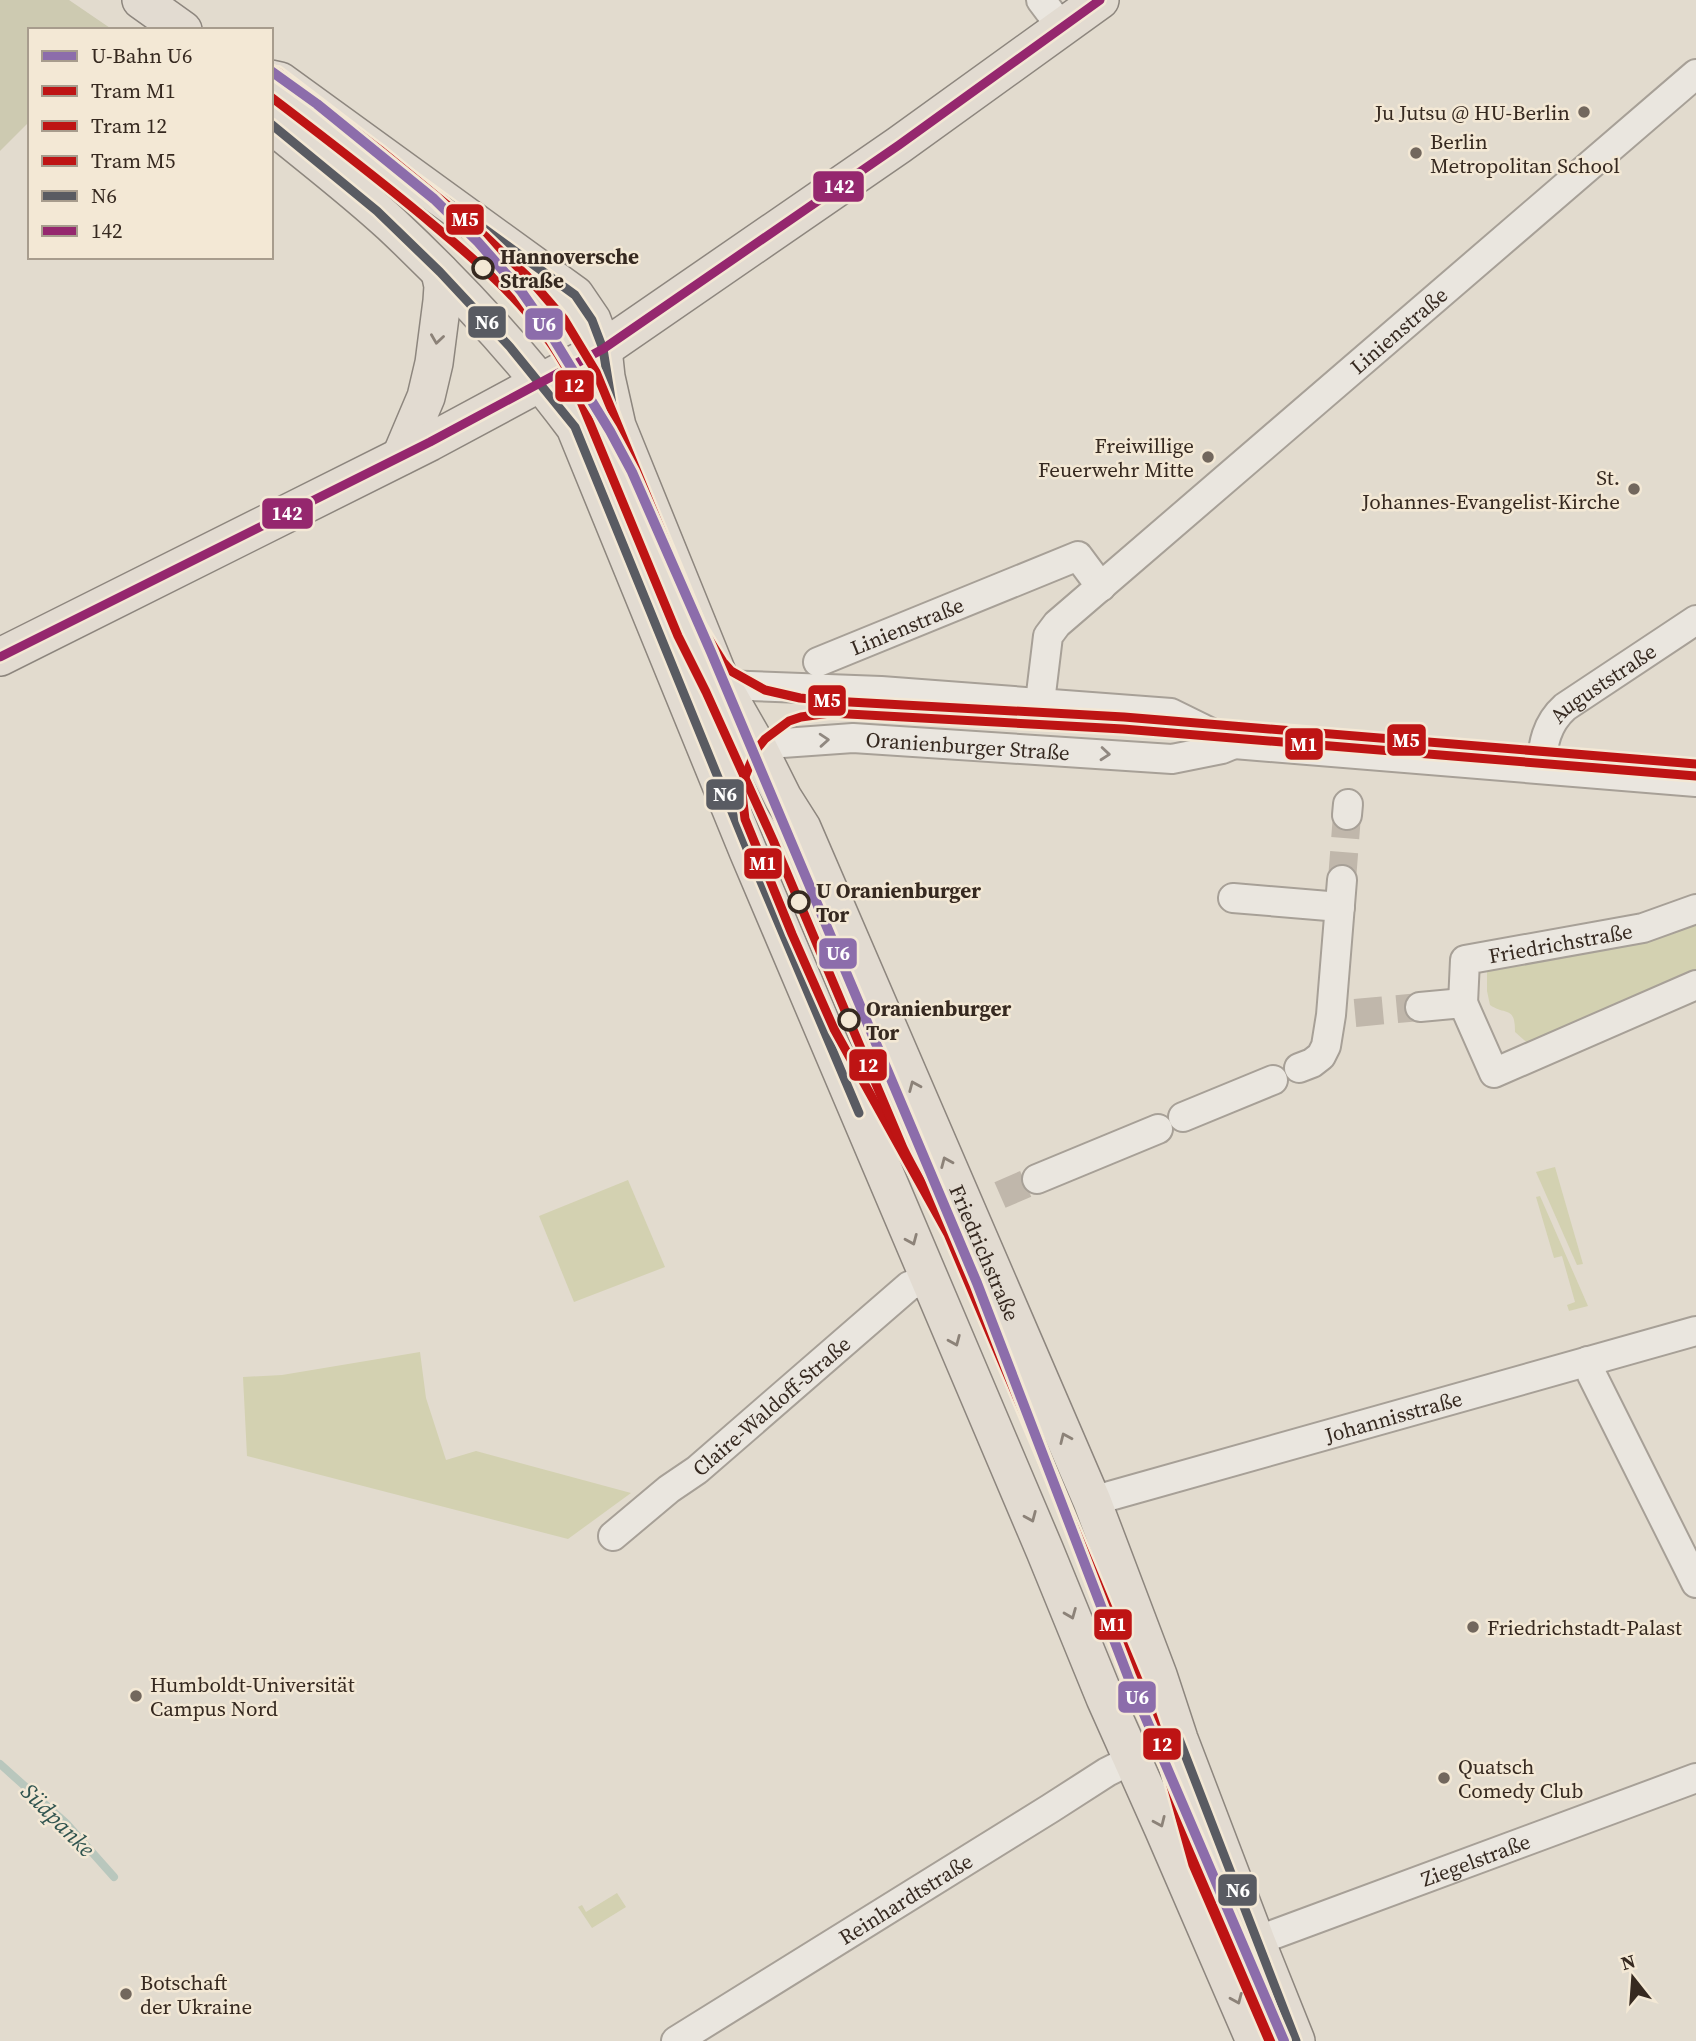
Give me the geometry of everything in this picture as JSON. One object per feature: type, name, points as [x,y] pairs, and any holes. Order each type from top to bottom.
[{"type":"main road","points":[[141,0],[180,28]]},
{"type":"main road","points":[[0,657],[492,410],[603,349],[889,152],[1052,14],[1100,0]]},
{"type":"main road","name":"Friedrichstraße","points":[[273,79],[280,80],[575,295],[592,320],[603,349],[617,426],[722,685],[783,799],[802,828],[1092,1501],[1158,1675],[1179,1739],[1296,2041]]},
{"type":"main road","points":[[273,126],[390,223],[440,272],[505,340],[575,427],[701,736],[1105,1698],[1255,2041]]},
{"type":"main road","points":[[401,456],[426,397],[434,363],[443,294],[440,272]]},
{"type":"main road","points":[[1133,1759],[1179,1739]]},
{"type":"street","name":"Linienstraße","points":[[1040,702],[1048,636],[1057,624],[1696,74]]},
{"type":"street","name":"Linienstraße","points":[[818,662],[1078,556],[1101,587]]},
{"type":"street","name":"Auguststraße","points":[[1541,768],[1544,741],[1556,715],[1696,620]]},
{"type":"street","name":"Oranienburger Straße","points":[[687,701],[722,685],[881,691],[1040,702],[1171,713],[1234,744],[1696,782]]},
{"type":"street","name":"Oranienburger Straße","points":[[701,736],[756,745],[853,738],[1172,760],[1234,744]]},
{"type":"street","points":[[1233,898],[1341,894],[1343,1014],[1321,1055],[1312,1063],[1299,1068]]},
{"type":"street","name":"Friedrichstraße","points":[[1463,1003],[1465,960],[1643,928],[1696,909]]},
{"type":"street","points":[[1420,1007],[1463,1003],[1494,1073],[1696,985]]},
{"type":"street","points":[[1184,1117],[1273,1080]]},
{"type":"street","points":[[1037,1180],[1158,1129]]},
{"type":"street","name":"Claire-Waldoff-Straße","points":[[613,1536],[697,1470],[909,1286],[929,1278]]},
{"type":"street","name":"Johannisstraße","points":[[1092,1501],[1696,1331]]},
{"type":"street","points":[[1588,1362],[1592,1375],[1696,1583]]},
{"type":"street","name":"Reinhardtstraße","points":[[676,2041],[1107,1772],[1133,1759]]},
{"type":"street","name":"Ziegelstraße","points":[[1256,1941],[1696,1777]]},
{"type":"shaded area","points":[[0,0],[69,0],[110,28],[28,28],[28,123],[0,151]]},
{"type":"shaded area","points":[[1696,922],[1696,975],[1618,1003],[1533,1048],[1515,1032],[1511,1014],[1490,1005],[1487,965]]},
{"type":"shaded area","points":[[1555,1167],[1583,1264],[1577,1265],[1536,1172]]},
{"type":"shaded area","points":[[628,1180],[665,1267],[574,1302],[539,1216]]},
{"type":"shaded area","points":[[1540,1196],[1588,1306],[1569,1311],[1567,1305],[1575,1302],[1562,1256],[1554,1258],[1536,1197]]},
{"type":"shaded area","points":[[420,1352],[426,1398],[446,1460],[476,1451],[631,1493],[568,1539],[247,1456],[243,1377],[282,1375]]},
{"type":"shaded area","points":[[617,1893],[626,1907],[592,1928],[578,1907],[582,1905],[586,1912]]},
{"type":"waterway","name":"Südpanke","points":[[0,1764],[66,1823],[114,1877]]},
{"type":"tunnel","points":[[1342,880],[1347,815]]},
{"type":"tunnel","points":[[1355,1013],[1420,1007]]},
{"type":"tunnel","points":[[1000,1195],[1037,1179]]},
{"type":"metro line","name":"U6","points":[[273,72],[317,104],[434,199],[478,242],[521,291],[547,328],[632,472],[711,652],[977,1283],[1129,1679],[1284,2041]]},
{"type":"tram line","name":"M5","points":[[278,72],[380,150],[485,236],[527,276],[564,319],[596,372],[700,625],[731,671],[765,690],[800,698],[831,701],[1124,717],[1696,764]]},
{"type":"tram line","name":"12","points":[[273,99],[392,191],[490,274],[542,331],[570,375],[678,636],[773,840],[903,1148],[956,1244],[1151,1711],[1181,1820],[1205,1885],[1273,2041]]},
{"type":"tram line","name":"M1","points":[[1269,2041],[1193,1865],[1155,1728],[1138,1683],[948,1234],[834,1029],[792,934],[745,819],[742,793],[744,779],[756,750],[765,739],[789,721],[830,713],[1123,729],[1696,776]]},
{"type":"transit line","name":"142","points":[[0,657],[430,442],[603,349],[899,145],[1100,0]]},
{"type":"transit line","name":"N6","points":[[273,126],[377,211],[440,272],[510,347],[575,427],[748,851],[859,1113]]},
{"type":"transit line","name":"N6","points":[[387,158],[575,295],[592,320],[603,349],[613,411],[639,480]]},
{"type":"transit line","name":"N6","points":[[1179,1739],[1296,2041]]},
{"type":"place","name":"Ju Jutsu @ HU-Berlin","points":[[1584,112]]},
{"type":"place","name":"Berlin Metropolitan School","points":[[1416,153]]},
{"type":"place","name":"Hannoversche Straße","points":[[483,268]]},
{"type":"place","name":"Freiwillige Feuerwehr Mitte","points":[[1208,457]]},
{"type":"place","name":"St. Johannes-Evangelist-Kirche","points":[[1634,489]]},
{"type":"place","name":"U Oranienburger Tor","points":[[799,902]]},
{"type":"place","name":"Oranienburger Tor","points":[[849,1020]]},
{"type":"place","name":"Friedrichstadt-Palast","points":[[1473,1627]]},
{"type":"place","name":"Humboldt-Universität Campus Nord","points":[[136,1696]]},
{"type":"place","name":"Quatsch Comedy Club","points":[[1444,1778]]},
{"type":"place","name":"Botschaft der Ukraine","points":[[126,1994]]}]
